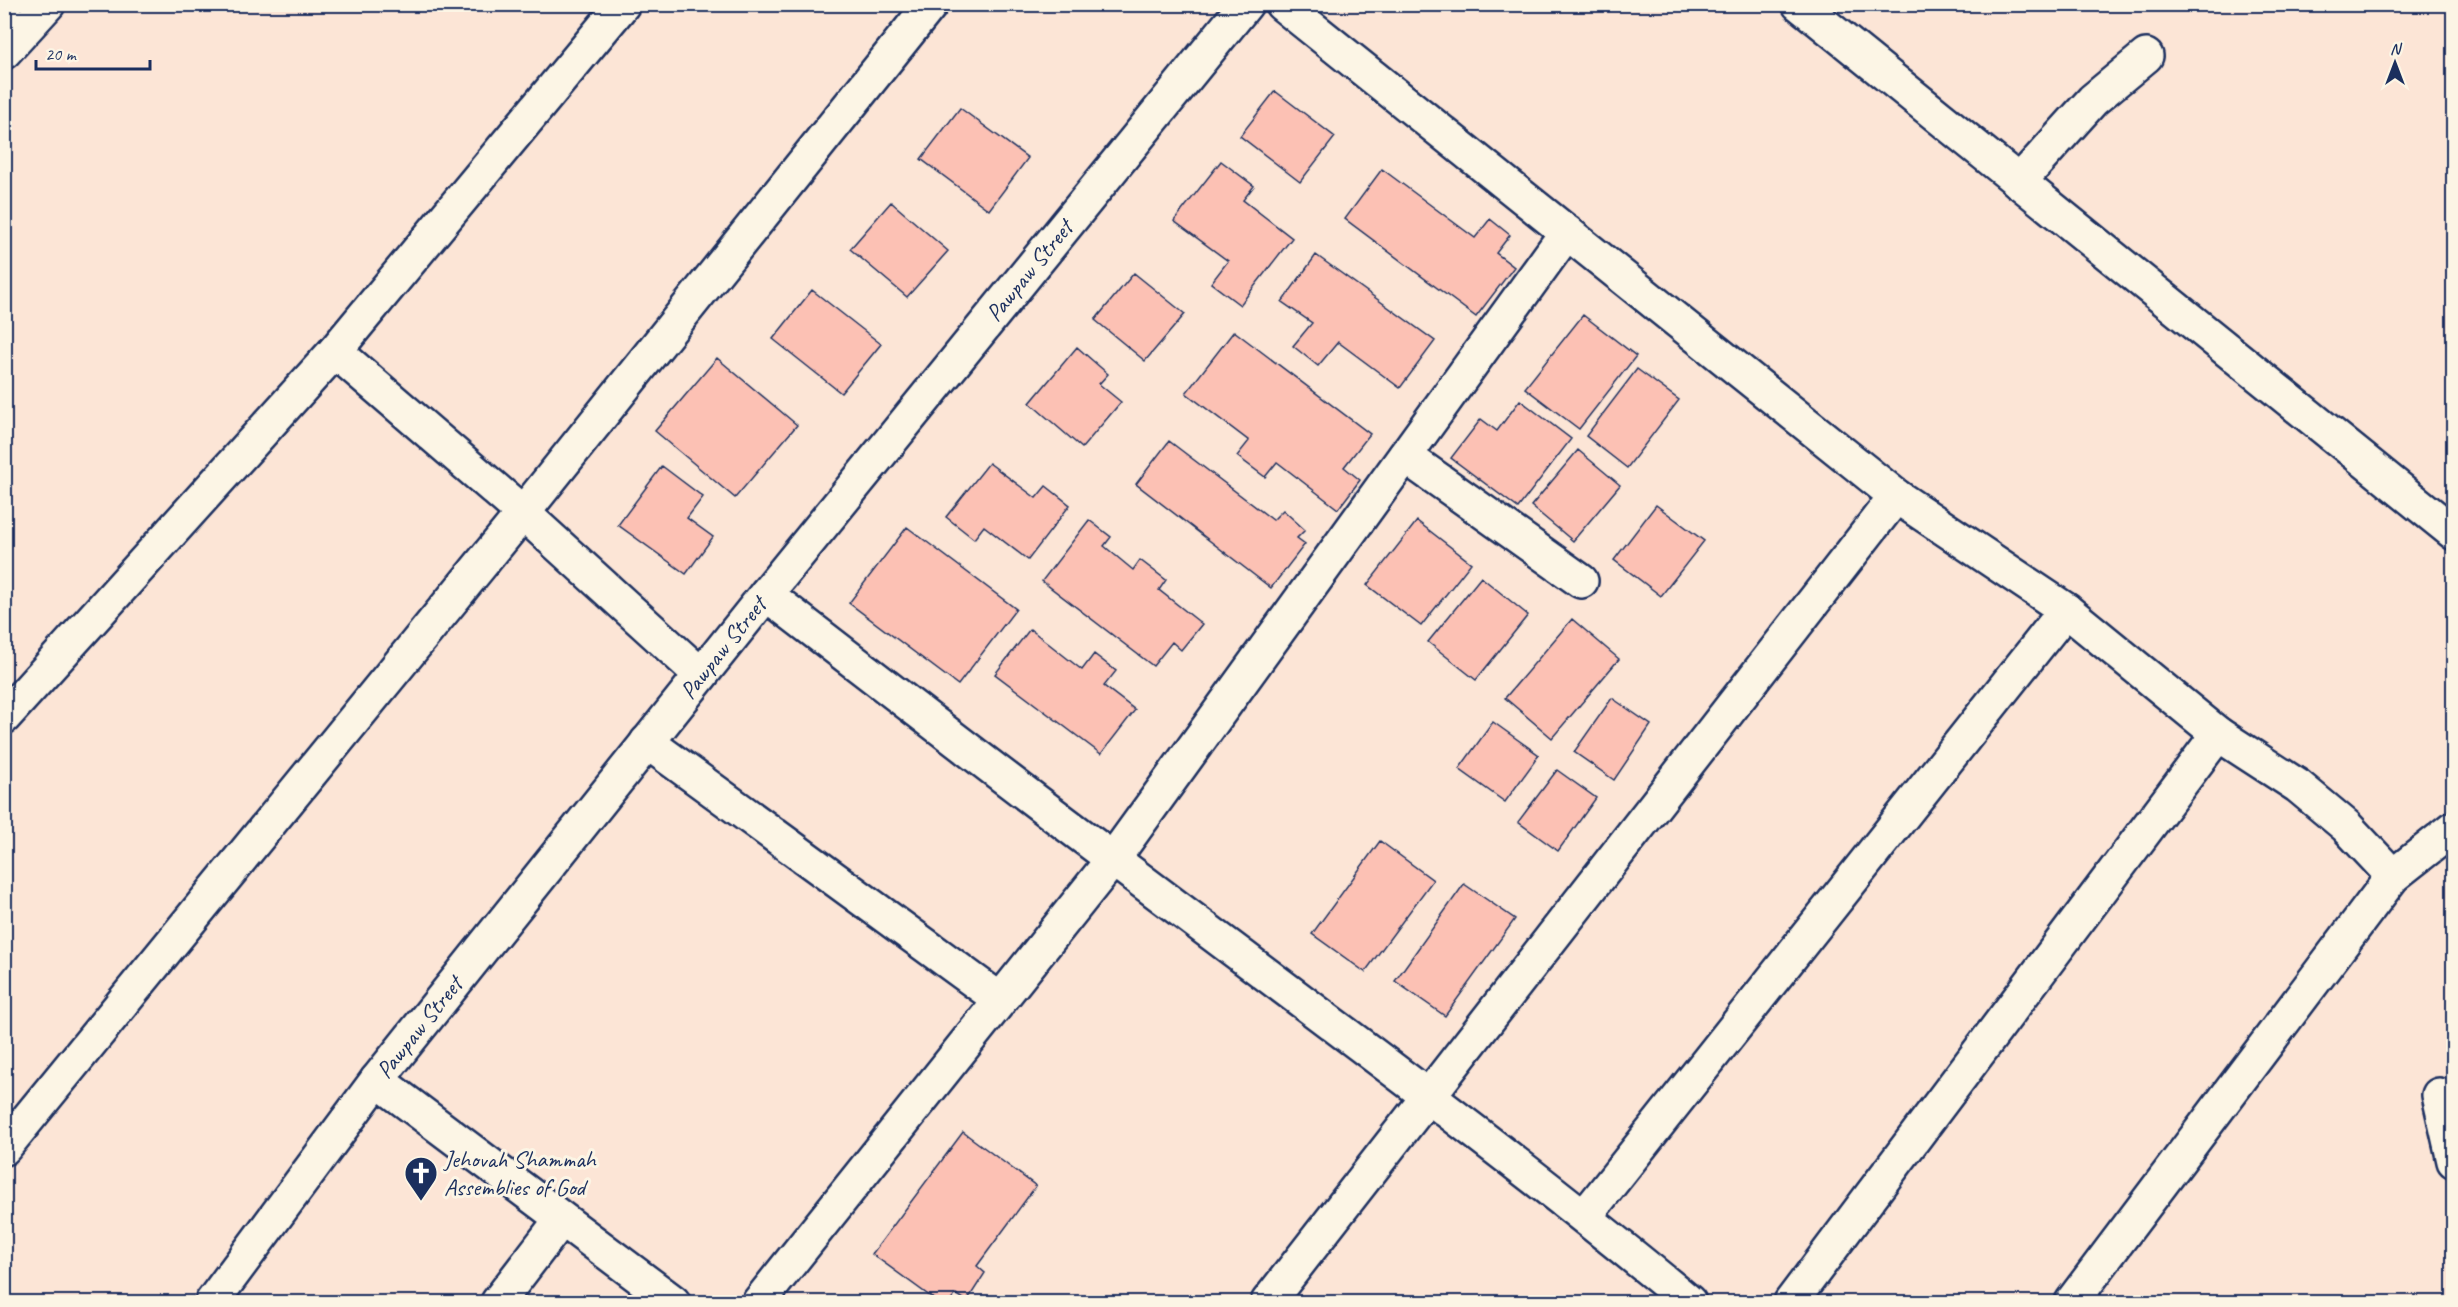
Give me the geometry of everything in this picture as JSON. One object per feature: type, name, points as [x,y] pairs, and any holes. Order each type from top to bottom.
[{"type":"street","points":[[12,30],[48,4]]},
{"type":"street","points":[[4,717],[335,351],[623,4]]},
{"type":"street","points":[[4,1148],[523,513],[931,4]]},
{"type":"street","name":"Pawpaw Street","points":[[212,1302],[377,1080],[766,594],[1246,4]]},
{"type":"street","points":[[1282,4],[1896,496],[2066,610],[2218,734],[2298,786],[2346,826],[2393,876]]},
{"type":"street","points":[[1799,4],[2454,533]]},
{"type":"street","points":[[2019,182],[2093,100],[2146,56]]},
{"type":"street","points":[[759,1302],[999,999],[1113,860],[1567,232]]},
{"type":"street","points":[[335,351],[523,513],[701,675]]},
{"type":"street","points":[[1405,456],[1581,581]]},
{"type":"street","points":[[1268,1302],[1896,496]]},
{"type":"street","points":[[766,594],[1113,860],[1430,1095],[1585,1216],[1689,1302]]},
{"type":"street","points":[[1585,1216],[2066,610]]},
{"type":"street","points":[[1791,1302],[2218,734]]},
{"type":"street","points":[[647,742],[999,999]]},
{"type":"street","points":[[2072,1302],[2393,876],[2454,828]]},
{"type":"street","points":[[377,1080],[673,1302]]},
{"type":"street","points":[[2439,1095],[2454,1161]]},
{"type":"street","points":[[498,1302],[561,1220]]},
{"type":"building","points":[[1275,91],[1335,137],[1300,182],[1240,136]]},
{"type":"building","points":[[960,108],[1028,158],[989,210],[921,159]]},
{"type":"building","points":[[1221,161],[1254,186],[1243,200],[1292,238],[1240,305],[1211,283],[1228,261],[1174,221]]},
{"type":"building","points":[[1382,169],[1475,238],[1490,219],[1510,235],[1496,253],[1514,267],[1476,317],[1345,219]]},
{"type":"building","points":[[891,202],[948,251],[907,297],[850,249]]},
{"type":"building","points":[[1316,255],[1435,341],[1400,388],[1338,342],[1318,366],[1293,346],[1312,323],[1282,302]]},
{"type":"building","points":[[1134,273],[1185,314],[1145,361],[1095,320]]},
{"type":"building","points":[[812,290],[881,344],[841,393],[773,339]]},
{"type":"building","points":[[1583,315],[1636,356],[1579,429],[1525,388]]},
{"type":"building","points":[[1234,331],[1370,434],[1344,467],[1360,480],[1338,509],[1277,462],[1265,477],[1237,456],[1249,441],[1186,393]]},
{"type":"building","points":[[1077,347],[1108,374],[1099,384],[1121,402],[1082,448],[1030,403]]},
{"type":"building","points":[[717,358],[797,425],[735,498],[655,431]]},
{"type":"building","points":[[1637,369],[1679,400],[1627,468],[1586,436]]},
{"type":"building","points":[[1520,400],[1571,439],[1518,508],[1451,458],[1481,419],[1497,431]]},
{"type":"building","points":[[1169,441],[1273,520],[1283,510],[1305,530],[1297,538],[1305,544],[1271,588],[1136,484]]},
{"type":"building","points":[[1578,450],[1620,485],[1573,541],[1531,506]]},
{"type":"building","points":[[989,463],[1036,498],[1046,486],[1070,505],[1028,560],[984,526],[974,539],[946,517]]},
{"type":"building","points":[[662,466],[703,497],[687,518],[713,537],[686,574],[618,525]]},
{"type":"building","points":[[1656,505],[1704,541],[1661,596],[1614,560]]},
{"type":"building","points":[[1089,520],[1111,537],[1104,546],[1133,570],[1140,560],[1166,580],[1159,590],[1202,624],[1181,650],[1172,642],[1153,666],[1042,581]]},
{"type":"building","points":[[1417,521],[1471,563],[1421,626],[1367,585]]},
{"type":"building","points":[[907,527],[1016,609],[958,685],[849,603]]},
{"type":"building","points":[[1481,577],[1528,615],[1476,680],[1428,642]]},
{"type":"building","points":[[1572,619],[1619,659],[1552,738],[1505,698]]},
{"type":"building","points":[[1030,629],[1082,670],[1094,654],[1116,671],[1104,686],[1135,710],[1101,754],[995,674]]},
{"type":"building","points":[[1612,698],[1651,725],[1614,780],[1574,752]]},
{"type":"building","points":[[1493,722],[1539,755],[1505,802],[1459,769]]},
{"type":"building","points":[[1557,770],[1596,798],[1558,851],[1518,822]]},
{"type":"building","points":[[1380,841],[1433,880],[1365,972],[1312,934]]},
{"type":"building","points":[[1464,884],[1515,919],[1445,1016],[1395,981]]},
{"type":"building","points":[[963,1132],[1036,1186],[977,1266],[985,1273],[967,1301],[956,1294],[950,1302],[938,1302],[872,1254]]},
{"type":"place","name":"Jehovah Shammah Assemblies of God","points":[[421,1202]]}]
